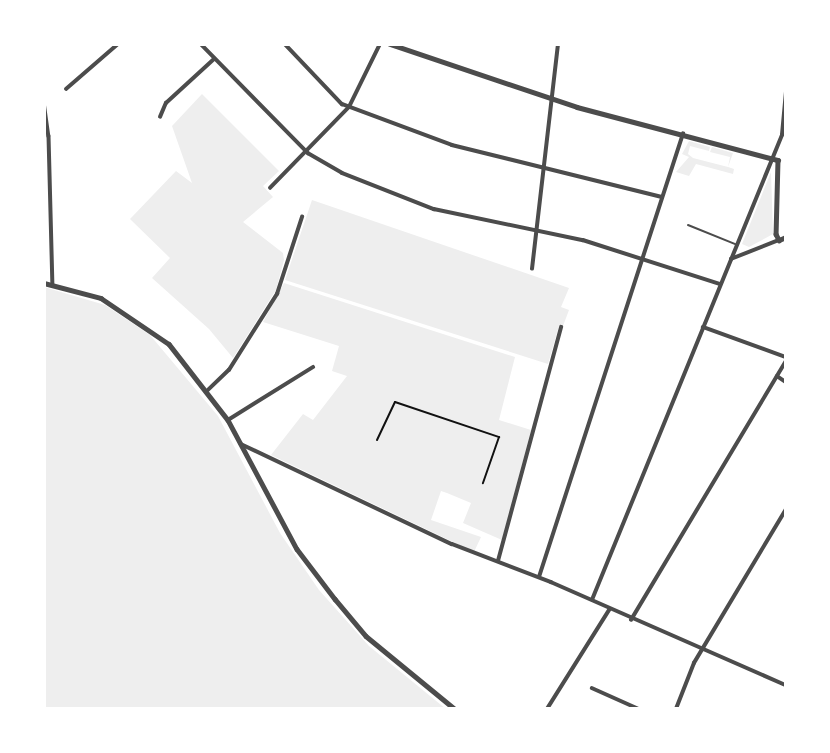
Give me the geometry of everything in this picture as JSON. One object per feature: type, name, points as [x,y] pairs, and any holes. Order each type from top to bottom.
[{"type":"street","points":[[66,89],[118,44]]},
{"type":"street","points":[[201,44],[308,153],[379,190],[423,205],[538,231],[642,259],[720,284]]},
{"type":"street","points":[[285,44],[349,107],[452,145],[546,165],[662,197]]},
{"type":"street","points":[[270,188],[308,153],[349,107],[380,44]]},
{"type":"street","points":[[390,44],[551,99],[772,157],[781,165],[779,240]]},
{"type":"street","points":[[532,269],[558,44]]},
{"type":"street","points":[[160,117],[166,103],[214,59]]},
{"type":"street","points":[[593,600],[782,135],[786,92]]},
{"type":"street","points":[[44,102],[50,141],[53,284]]},
{"type":"street","points":[[539,577],[683,134]]},
{"type":"street","points":[[208,390],[229,370],[277,295],[302,217]]},
{"type":"street","points":[[731,259],[786,237]]},
{"type":"street","points":[[44,283],[97,297],[148,327],[208,390],[228,420],[297,549],[334,599],[366,636],[454,709]]},
{"type":"street","points":[[498,561],[561,327]]},
{"type":"street","points":[[631,620],[786,359],[703,327]]},
{"type":"street","points":[[228,420],[313,367]]},
{"type":"street","points":[[778,376],[786,382]]},
{"type":"street","points":[[241,444],[452,544],[539,577],[631,620],[786,685]]},
{"type":"street","points":[[676,709],[701,650],[786,509]]},
{"type":"street","points":[[547,709],[609,610]]},
{"type":"street","points":[[592,688],[639,709]]},
{"type":"lane","points":[[688,225],[736,245]]},
{"type":"path","points":[[377,440],[395,402],[499,437],[483,483]]},
{"type":"shaded area","points":[[202,94],[279,171],[263,186],[273,197],[243,222],[283,253],[284,260],[276,290],[233,358],[209,329],[152,278],[170,258],[130,219],[176,171],[192,183],[172,126]]},
{"type":"shaded area","points":[[689,141],[710,147],[709,151],[690,146],[688,154],[693,158],[734,169],[733,174],[696,164],[689,176],[676,172],[689,157],[682,154]]},
{"type":"shaded area","points":[[712,147],[733,153],[728,167],[730,157],[710,152]]},
{"type":"shaded area","points":[[771,172],[773,234],[749,247],[742,244]]},
{"type":"shaded area","points":[[312,200],[569,288],[561,307],[569,310],[563,326],[559,326],[548,364],[285,280]]},
{"type":"shaded area","points":[[284,283],[515,357],[499,420],[531,430],[502,540],[463,523],[471,503],[447,493],[441,491],[431,520],[481,537],[474,552],[271,455],[303,414],[313,420],[347,376],[332,371],[339,346],[263,322]]},
{"type":"shaded area","points":[[44,287],[105,305],[150,335],[218,416],[280,533],[319,590],[369,646],[446,709],[44,709]]}]
